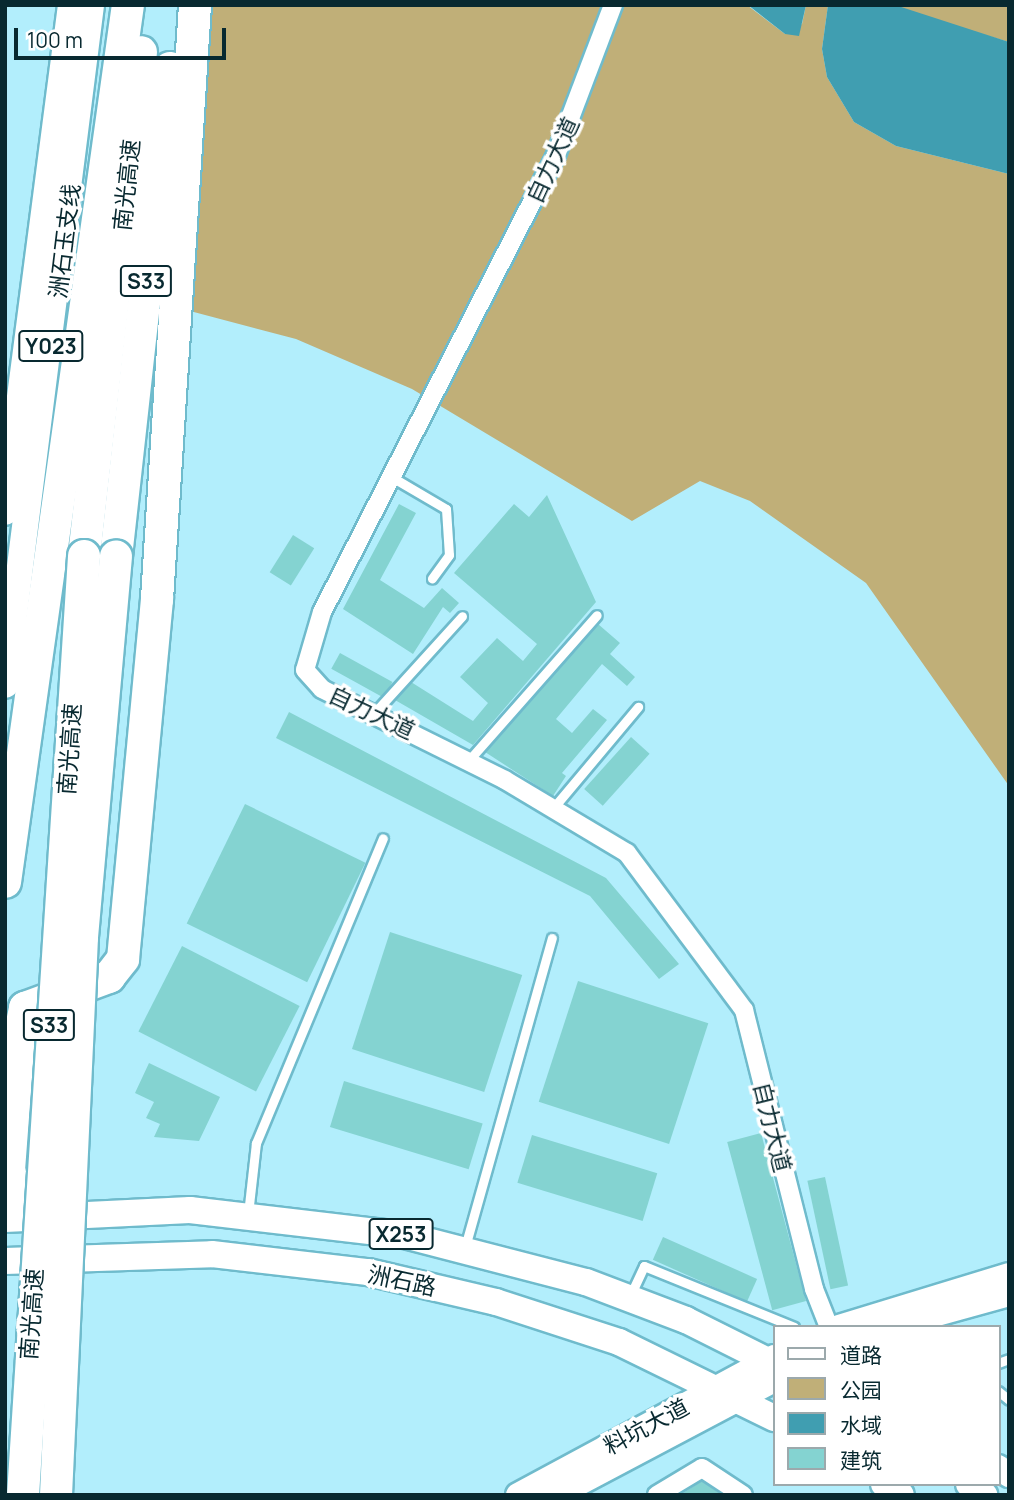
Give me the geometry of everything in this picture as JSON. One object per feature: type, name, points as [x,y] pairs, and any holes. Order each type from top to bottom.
[{"type":"highway","points":[[5,881],[128,5]]},
{"type":"highway","name":"南光高速","points":[[23,1495],[84,556],[146,5]]},
{"type":"highway","name":"南光高速","points":[[56,1495],[82,937],[116,557],[177,5]]},
{"type":"highway","points":[[47,1214],[15,1192],[9,1170],[19,1037],[26,1008],[109,977],[123,958],[157,599],[195,5]]},
{"type":"main road","name":"洲石玉支线","points":[[5,512],[71,5]]},
{"type":"main road","name":"洲石玉支线","points":[[5,685],[91,5]]},
{"type":"main road","name":"洲石路","points":[[5,1219],[47,1214],[248,1214],[465,1247],[629,1298],[772,1365]]},
{"type":"main road","name":"洲石路","points":[[5,1262],[212,1254],[368,1272],[534,1314],[620,1342],[730,1393],[772,1417]]},
{"type":"street","name":"自力大道","points":[[613,5],[556,155],[390,476],[305,660],[311,682],[469,760],[554,807],[626,853],[740,1001],[817,1301],[828,1325]]},
{"type":"street","points":[[846,1325],[1009,1275]]},
{"type":"street","points":[[897,1325],[1009,1294]]},
{"type":"street","name":"料坑大道","points":[[557,1495],[772,1366]]},
{"type":"street","name":"料坑大道","points":[[518,1495],[730,1393]]},
{"type":"street","points":[[657,1495],[702,1468],[744,1495]]},
{"type":"lane","points":[[390,476],[446,509],[449,555],[432,578]]},
{"type":"lane","points":[[469,760],[597,615]]},
{"type":"lane","points":[[376,712],[462,616]]},
{"type":"lane","points":[[554,807],[638,707]]},
{"type":"lane","points":[[248,1214],[256,1143],[383,838]]},
{"type":"lane","points":[[465,1247],[552,938]]},
{"type":"lane","points":[[629,1298],[645,1266],[789,1325]]},
{"type":"green space","points":[[212,5],[747,5],[785,34],[802,24],[806,5],[828,5],[822,49],[827,77],[854,122],[896,146],[1009,174],[1009,786],[866,583],[750,501],[700,481],[632,521],[412,389],[296,339],[190,311]]},
{"type":"green space","points":[[895,5],[1009,5],[1009,42],[910,13]]},
{"type":"water","points":[[748,5],[806,5],[799,36],[785,34]]},
{"type":"water","points":[[828,5],[895,5],[1009,42],[1009,174],[896,146],[854,122],[827,77],[822,49]]},
{"type":"building","points":[[547,495],[596,602],[473,745],[395,700],[411,682],[473,721],[488,703],[460,677],[497,638],[523,661],[537,644],[454,573],[514,504],[529,517]]},
{"type":"building","points":[[399,504],[416,513],[380,580],[424,608],[442,588],[459,603],[450,613],[443,607],[413,654],[343,609]]},
{"type":"building","points":[[293,535],[314,548],[291,586],[270,572]]},
{"type":"building","points":[[598,624],[620,643],[610,654],[635,677],[627,686],[602,664],[556,719],[572,733],[593,709],[607,720],[562,773],[566,776],[553,796],[485,752]]},
{"type":"building","points":[[340,653],[392,682],[384,698],[331,669]]},
{"type":"building","points":[[289,712],[606,878],[679,964],[659,979],[590,896],[276,738]]},
{"type":"building","points":[[631,737],[650,754],[603,806],[584,789]]},
{"type":"building","points":[[245,804],[365,863],[307,982],[187,924]]},
{"type":"building","points":[[390,932],[522,975],[484,1092],[352,1049]]},
{"type":"building","points":[[182,946],[300,1006],[256,1091],[138,1032]]},
{"type":"building","points":[[578,981],[708,1023],[669,1144],[539,1102]]},
{"type":"building","points":[[149,1063],[220,1097],[199,1141],[154,1137],[160,1124],[146,1118],[154,1102],[135,1093]]},
{"type":"building","points":[[344,1081],[483,1123],[469,1169],[330,1127]]},
{"type":"building","points":[[761,1133],[806,1301],[772,1310],[727,1142]]},
{"type":"building","points":[[532,1135],[657,1173],[643,1221],[517,1183]]},
{"type":"building","points":[[825,1177],[848,1286],[830,1289],[807,1181]]},
{"type":"building","points":[[663,1237],[757,1279],[747,1302],[653,1260]]},
{"type":"building","points":[[702,1481],[722,1495],[680,1495]]}]
